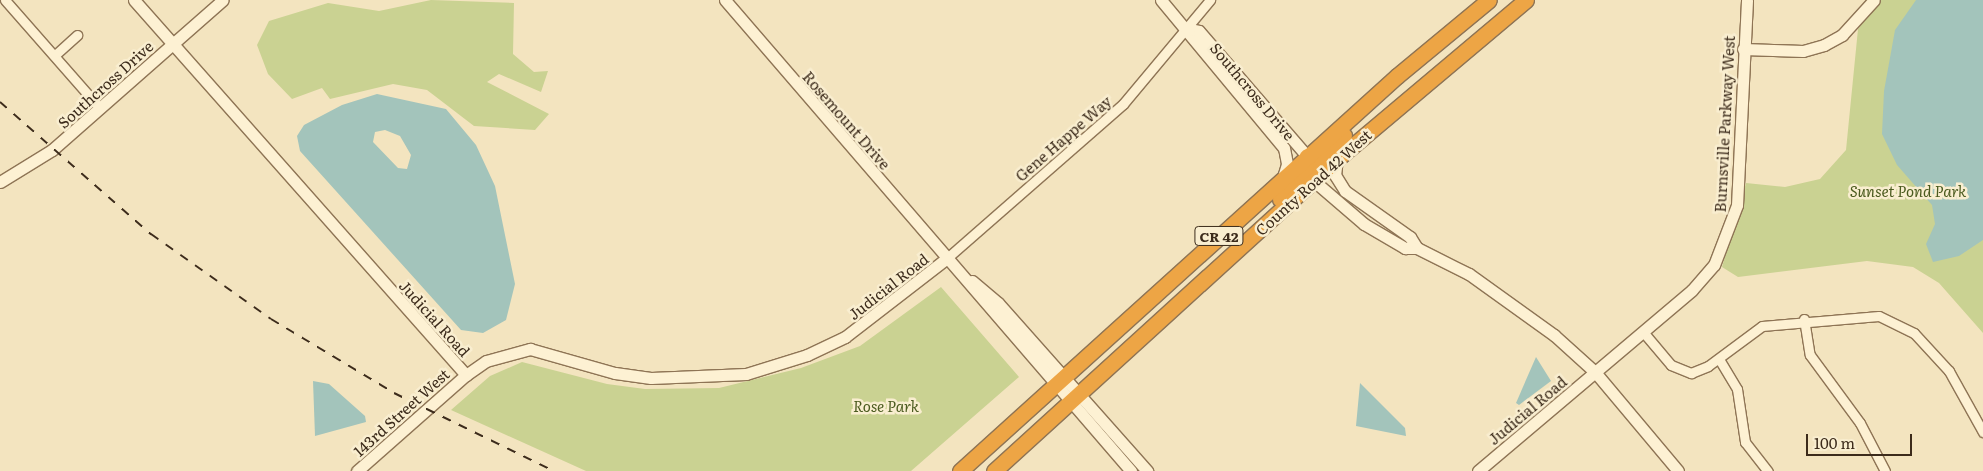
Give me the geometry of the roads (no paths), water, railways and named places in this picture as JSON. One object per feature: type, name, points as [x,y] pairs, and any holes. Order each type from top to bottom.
[{"type":"highway","name":"County Road 42 West","points":[[960,471],[1283,177],[1397,76],[1489,0]]},
{"type":"highway","name":"County Road 42 West","points":[[994,471],[1337,159],[1526,0]]},
{"type":"highway","points":[[1314,181],[1321,159],[1397,76]]},
{"type":"highway","points":[[1240,248],[1261,217],[1301,177],[1307,156]]},
{"type":"street","points":[[5,0],[100,108]]},
{"type":"street","name":"Judicial Road","points":[[134,0],[466,375],[486,361],[530,350],[615,373],[651,378],[746,374],[794,360],[845,337],[946,259]]},
{"type":"street","name":"Southcross Drive","points":[[0,182],[52,150],[223,0]]},
{"type":"street","name":"Rosemount Drive","points":[[724,0],[946,259],[1058,382]]},
{"type":"street","name":"Southcross Drive","points":[[1161,0],[1186,28],[1190,39],[1284,148],[1287,164],[1283,177]]},
{"type":"street","name":"Gene Happe Way","points":[[946,259],[1123,104],[1210,0]]},
{"type":"street","name":"Burnsville Parkway West","points":[[1595,372],[1644,333],[1692,290],[1714,265],[1732,227],[1737,204],[1743,50],[1747,0]]},
{"type":"street","points":[[1743,50],[1803,51],[1824,45],[1842,35],[1874,0]]},
{"type":"street","name":"Southcross Drive","points":[[1186,28],[1199,31],[1307,156]]},
{"type":"street","points":[[55,55],[77,35]]},
{"type":"street","points":[[1337,159],[1335,175],[1345,191],[1410,236],[1417,248]]},
{"type":"street","points":[[1314,181],[1364,224],[1405,248],[1417,248],[1506,297],[1595,372],[1678,471]]},
{"type":"street","points":[[1644,333],[1681,372],[1691,374],[1719,359],[1762,326],[1804,319],[1879,316],[1897,322],[1949,371],[1983,432]]},
{"type":"street","points":[[1804,319],[1810,355],[1860,422],[1885,471]]},
{"type":"street","points":[[1719,359],[1737,389],[1745,442],[1768,471]]},
{"type":"street","name":"Judicial Road","points":[[1478,471],[1595,372]]},
{"type":"street","name":"143rd Street West","points":[[357,471],[466,375]]},
{"type":"street","points":[[1058,382],[1131,471]]},
{"type":"street","points":[[1073,399],[1147,471]]},
{"type":"water","points":[[1916,0],[1983,0],[1983,240],[1959,256],[1933,262],[1926,244],[1935,224],[1932,205],[1897,165],[1882,134],[1884,91],[1895,30]]},
{"type":"water","points":[[377,94],[446,109],[476,145],[495,186],[515,284],[506,320],[483,333],[461,330],[300,151],[297,136],[304,125],[342,105]],"holes":[[[385,130],[400,136],[411,155],[407,169],[398,168],[373,142],[375,132]]]},
{"type":"water","points":[[1536,357],[1551,381],[1519,405],[1516,403]]},
{"type":"water","points":[[313,381],[329,384],[365,416],[366,422],[315,436]]},
{"type":"water","points":[[1360,383],[1405,428],[1406,436],[1356,426]]},
{"type":"railway","points":[[0,102],[151,234],[271,319],[394,393],[554,471]]},
{"type":"park label","name":"Sunset Pond Park","points":[[1908,191]]},
{"type":"park label","name":"Rose Park","points":[[886,406]]}]
